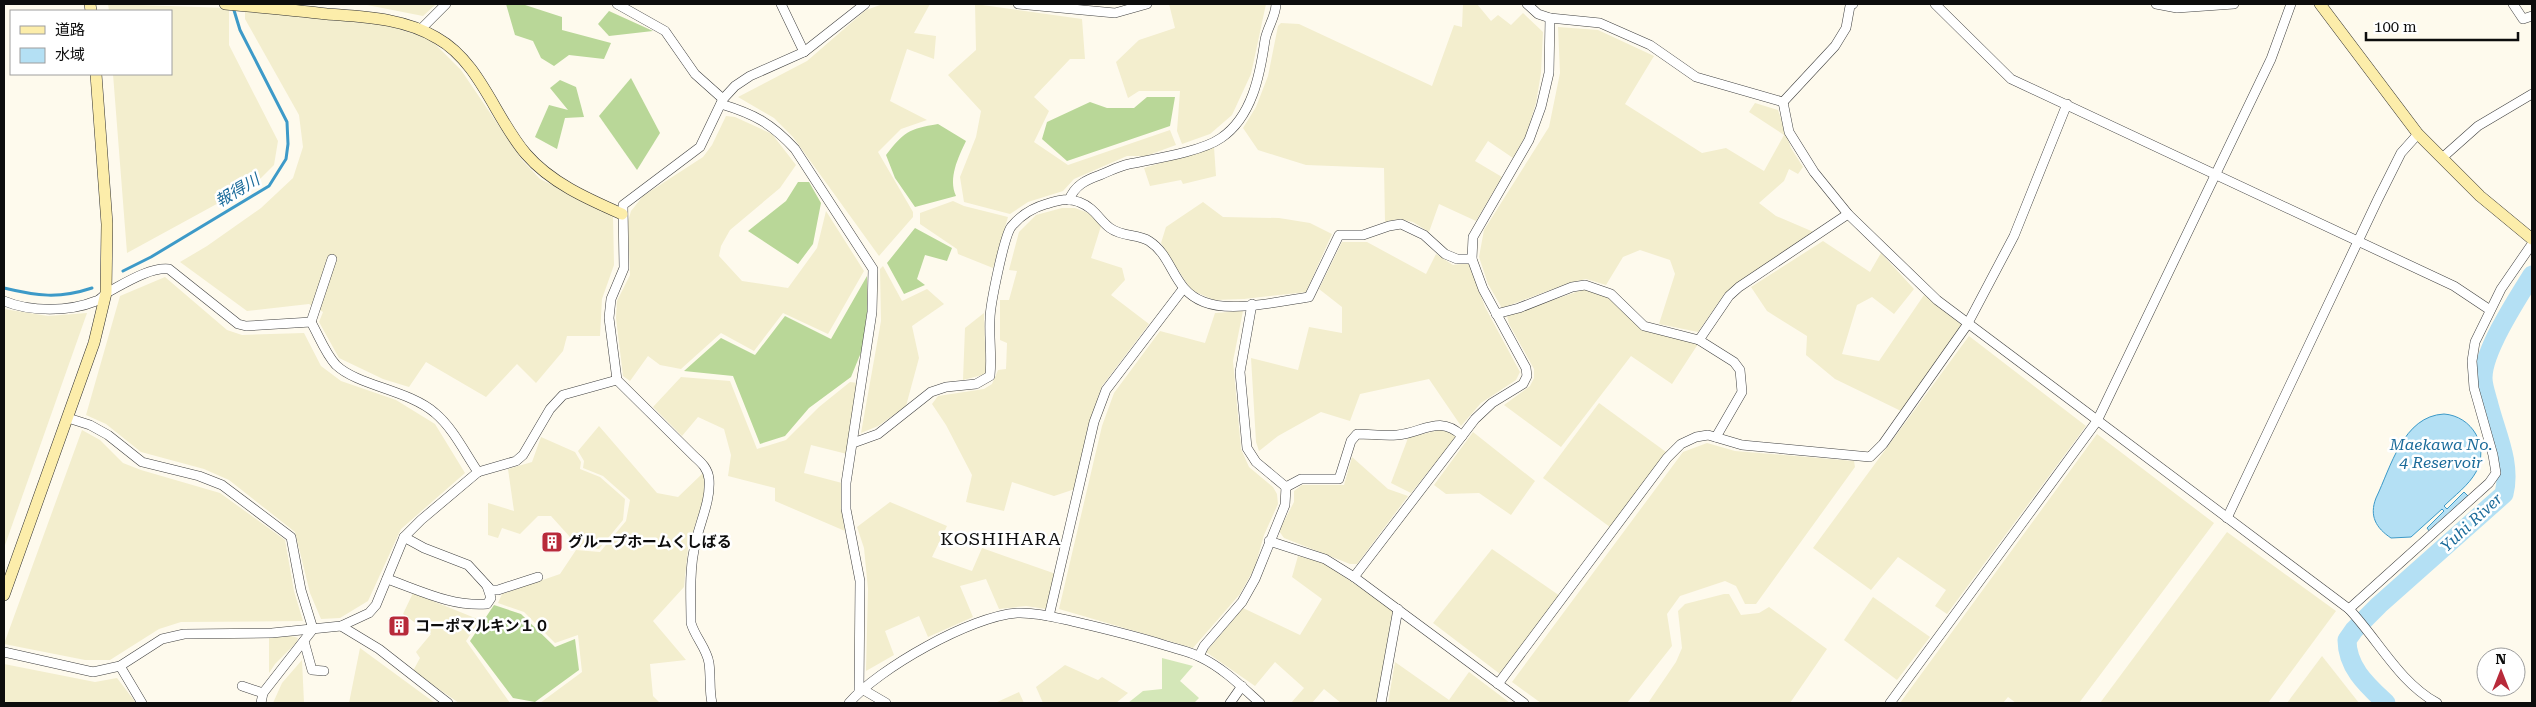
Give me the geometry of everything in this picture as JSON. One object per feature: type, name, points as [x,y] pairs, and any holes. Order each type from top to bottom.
[{"type":"street","points":[[225,4],[374,18],[421,30],[439,38],[470,69],[505,126],[527,155],[548,174],[573,190],[622,214]]},
{"type":"street","points":[[421,30],[446,4]]},
{"type":"street","points":[[617,4],[665,31],[695,74],[722,101],[761,119],[780,132],[795,149],[872,269],[872,312],[846,483],[846,509],[860,581],[861,690]]},
{"type":"street","points":[[781,4],[804,52]]},
{"type":"street","points":[[712,703],[709,662],[691,623],[693,551],[700,522],[710,497],[709,476],[706,469],[617,380],[608,318],[611,299],[624,268],[623,205],[700,147],[722,101],[735,86],[750,76],[804,52],[864,4]]},
{"type":"street","points":[[1018,4],[1115,13],[1147,4]]},
{"type":"street","points":[[1069,200],[1078,186],[1087,180],[1128,164],[1146,162],[1207,144],[1220,139],[1236,125],[1248,106],[1259,76],[1266,38],[1276,4]]},
{"type":"street","points":[[1527,4],[1538,14],[1550,18],[1600,23],[1650,45],[1696,77],[1783,102]]},
{"type":"street","points":[[1935,4],[2011,79],[2454,286],[2490,310]]},
{"type":"street","points":[[2156,4],[2177,8],[2234,4]]},
{"type":"street","points":[[1890,703],[2097,421],[2136,344],[2214,173],[2271,59],[2291,4]]},
{"type":"street","points":[[2320,4],[2418,134],[2480,196],[2532,239]]},
{"type":"street","points":[[2513,4],[2523,19],[2532,16]]},
{"type":"street","points":[[1783,102],[1835,46],[1846,28],[1849,5]]},
{"type":"street","points":[[1354,577],[1475,419],[1492,403],[1523,384],[1527,376],[1526,368],[1483,289],[1472,259],[1473,237],[1529,140],[1541,108],[1549,73],[1550,18]]},
{"type":"street","points":[[4,596],[94,343],[106,293],[107,224],[96,75]]},
{"type":"street","points":[[2442,158],[2478,126],[2532,94]]},
{"type":"street","points":[[1783,102],[1789,132],[1796,146],[1848,214],[1937,300],[1967,325],[2349,609],[2370,631],[2408,684],[2437,703]]},
{"type":"street","points":[[1498,684],[1667,458],[1681,444],[1688,440],[1708,435],[1742,444],[1870,457],[1883,444],[1967,325],[2014,236],[2067,104]]},
{"type":"street","points":[[2227,518],[2401,153],[2418,134]]},
{"type":"street","points":[[853,442],[878,434],[932,392],[946,387],[976,384],[990,376],[990,318],[1010,228],[1023,215],[1037,207],[1064,199],[1079,202],[1099,215],[1109,228],[1116,232],[1149,240],[1189,295],[1205,303],[1218,305],[1252,304],[1309,297],[1339,235],[1363,235],[1401,224],[1424,236],[1445,254],[1456,259],[1472,259]]},
{"type":"street","points":[[1699,340],[1729,296],[1739,287],[1848,214]]},
{"type":"street","points":[[2349,609],[2489,483],[2496,472],[2494,455],[2474,388],[2472,361],[2475,342],[2490,310],[2532,244]]},
{"type":"street","points":[[332,259],[311,322],[330,357],[338,366],[365,380],[421,403],[435,412],[478,472]]},
{"type":"street","points":[[4,301],[31,308],[69,308],[97,301],[106,293],[158,268],[169,269],[238,324],[246,326],[311,322]]},
{"type":"street","points":[[1496,314],[1519,308],[1572,287],[1585,285],[1611,294],[1644,326],[1699,340],[1734,362],[1740,370],[1742,392],[1716,437]]},
{"type":"street","points":[[1049,616],[1094,422],[1106,390],[1183,289]]},
{"type":"street","points":[[1252,304],[1240,372],[1248,448],[1256,462],[1286,487]]},
{"type":"street","points":[[4,652],[94,672],[120,666],[162,639],[184,634],[272,633],[341,626],[369,613],[376,605],[404,537],[421,520],[478,472],[516,461],[523,455],[550,410],[563,395],[617,380]]},
{"type":"street","points":[[68,418],[90,425],[108,435],[142,462],[199,476],[222,485],[291,538],[301,590],[313,629]]},
{"type":"street","points":[[1286,487],[1301,479],[1340,479],[1351,441],[1357,434],[1399,435],[1443,425],[1452,426],[1462,436]]},
{"type":"street","points":[[1199,656],[1204,646],[1242,602],[1255,579],[1285,505],[1286,487]]},
{"type":"street","points":[[404,537],[424,548],[468,565],[491,590],[498,590],[538,577]]},
{"type":"street","points":[[1269,541],[1325,559],[1354,577],[1524,703]]},
{"type":"street","points":[[387,579],[448,600],[472,605],[487,604],[492,598],[487,586]]},
{"type":"street","points":[[1381,703],[1398,608]]},
{"type":"street","points":[[849,703],[861,690],[881,674],[919,652],[973,625],[1015,613],[1049,616],[1130,635],[1199,656],[1242,686],[1260,703]]},
{"type":"street","points":[[341,626],[379,649],[448,703]]},
{"type":"street","points":[[261,703],[264,693],[313,629]]},
{"type":"street","points":[[304,641],[312,670],[324,671]]},
{"type":"street","points":[[120,666],[142,703]]},
{"type":"street","points":[[242,686],[264,693]]},
{"type":"street","points":[[1230,703],[1242,686]]},
{"type":"street","points":[[861,690],[886,703]]},
{"type":"shaded area","points":[[108,4],[229,8],[229,45],[278,141],[274,165],[257,182],[127,253],[113,75],[172,75],[172,10],[109,10]]},
{"type":"shaded area","points":[[362,4],[436,4],[423,16]]},
{"type":"shaded area","points":[[883,4],[930,4],[914,33],[936,36],[934,59],[907,49],[890,101],[927,120],[901,129],[878,152],[913,212],[913,217],[879,256],[793,137],[774,118],[738,97],[807,61],[866,10]]},
{"type":"shaded area","points":[[975,4],[1082,19],[1085,59],[1070,59],[1034,97],[1049,111],[1034,142],[1068,165],[1170,130],[1176,145],[1146,156],[1127,156],[1074,179],[1063,191],[1028,202],[1010,214],[964,202],[960,177],[976,137],[981,111],[948,75],[976,50]]},
{"type":"shaded area","points":[[1169,4],[1266,4],[1251,74],[1232,115],[1210,134],[1182,144],[1177,131],[1180,91],[1139,91],[1128,98],[1116,62],[1139,40],[1175,28]]},
{"type":"shaded area","points":[[1463,4],[1477,4],[1491,21],[1498,15],[1511,25],[1523,13],[1543,32],[1541,73],[1536,103],[1526,135],[1513,158],[1488,141],[1475,161],[1502,177],[1476,221],[1439,204],[1429,232],[1413,222],[1399,219],[1385,222],[1384,168],[1306,165],[1258,150],[1243,128],[1256,107],[1268,76],[1278,26],[1281,23],[1299,24],[1432,86],[1454,25],[1462,27]]},
{"type":"shaded area","points":[[245,11],[386,25],[430,39],[461,70],[522,160],[540,179],[613,215],[614,265],[602,299],[600,336],[567,336],[563,351],[536,383],[517,364],[486,397],[426,362],[409,387],[383,379],[339,358],[319,322],[323,312],[309,304],[247,311],[180,262],[207,246],[261,208],[293,178],[303,147],[299,115],[245,19]]},
{"type":"shaded area","points":[[1558,27],[1598,30],[1654,56],[1625,104],[1702,153],[1726,148],[1764,171],[1784,135],[1749,112],[1755,103],[1778,110],[1791,148],[1803,167],[1798,174],[1789,169],[1784,181],[1759,203],[1776,216],[1816,233],[1725,293],[1698,332],[1659,324],[1675,274],[1670,260],[1640,250],[1623,257],[1606,285],[1586,279],[1569,283],[1502,308],[1488,284],[1479,257],[1484,230],[1549,127],[1560,73]]},
{"type":"shaded area","points":[[726,116],[735,117],[772,134],[796,165],[780,188],[730,230],[721,246],[719,256],[742,281],[788,288],[817,248],[826,211],[864,271],[828,334],[783,313],[754,351],[721,333],[681,369],[660,365],[648,356],[630,381],[623,376],[616,318],[617,301],[630,275],[628,221],[631,211],[643,196],[703,157],[712,145]]},
{"type":"shaded area","points":[[1214,147],[1216,176],[1183,184],[1181,180],[1150,186],[1144,168]]},
{"type":"shaded area","points":[[953,201],[964,206],[1008,217],[993,268],[958,254],[957,249],[920,224],[920,213]]},
{"type":"shaded area","points":[[1203,202],[1223,217],[1279,218],[1310,223],[1332,234],[1306,292],[1244,299],[1214,300],[1191,290],[1161,243],[1166,227]]},
{"type":"shaded area","points":[[1062,208],[1075,208],[1091,214],[1101,226],[1091,258],[1122,268],[1125,280],[1111,295],[1149,324],[1102,386],[1088,426],[1075,489],[1054,496],[1012,482],[1004,511],[966,502],[972,475],[946,425],[932,404],[938,396],[984,389],[992,384],[998,370],[1006,369],[1007,343],[1000,340],[1000,300],[1009,300],[1017,271],[1009,270],[1019,232],[1036,215]]},
{"type":"shaded area","points":[[1823,241],[1870,272],[1881,253],[1914,289],[1894,314],[1872,297],[1857,305],[1842,354],[1879,361],[1924,295],[1963,326],[1901,411],[1835,379],[1806,355],[1807,336],[1767,311],[1751,287]]},
{"type":"shaded area","points":[[1342,242],[1367,242],[1426,274],[1436,254],[1453,265],[1469,263],[1485,307],[1520,372],[1516,380],[1481,403],[1461,426],[1429,379],[1360,394],[1350,421],[1321,412],[1278,436],[1259,451],[1256,442],[1251,358],[1298,370],[1309,327],[1342,333],[1342,307],[1319,289]]},
{"type":"shaded area","points":[[883,266],[902,301],[927,289],[944,304],[912,326],[919,358],[906,406],[878,426],[861,433],[881,321],[880,269]]},
{"type":"shaded area","points":[[165,277],[227,330],[242,335],[304,333],[321,366],[341,381],[396,400],[435,424],[465,473],[401,529],[368,601],[340,618],[321,619],[310,593],[295,532],[229,480],[204,469],[141,452],[106,424],[86,415],[120,296]]},
{"type":"shaded area","points":[[1585,289],[1609,297],[1642,330],[1678,336],[1698,344],[1672,384],[1631,356],[1561,447],[1504,405],[1530,386],[1534,378],[1534,369],[1509,324],[1507,316]]},
{"type":"shaded area","points":[[4,309],[48,316],[87,313],[4,548]]},
{"type":"shaded area","points":[[1243,311],[1233,361],[1241,449],[1249,467],[1273,487],[1277,494],[1278,504],[1264,535],[1255,567],[1240,594],[1193,648],[1059,609],[1102,426],[1114,393],[1160,331],[1205,343],[1215,313]]},
{"type":"shaded area","points":[[984,313],[986,374],[963,380],[965,328]]},
{"type":"shaded area","points":[[1969,336],[2086,426],[1947,614],[1935,606],[1946,590],[1898,557],[1871,590],[1813,548]]},
{"type":"shaded area","points":[[681,377],[730,381],[757,449],[786,440],[819,407],[850,382],[858,383],[847,454],[811,445],[804,473],[842,483],[841,507],[845,531],[775,501],[775,488],[728,476],[731,455],[724,429],[698,417],[682,436],[653,407]]},
{"type":"shaded area","points":[[1599,403],[1666,452],[1610,527],[1543,478]]},
{"type":"shaded area","points":[[599,426],[657,493],[678,497],[703,473],[705,480],[705,493],[688,548],[684,587],[653,621],[686,660],[650,664],[653,696],[660,703],[540,703],[582,672],[578,635],[555,643],[524,612],[498,603],[502,594],[560,574],[576,550],[600,552],[626,521],[630,500],[603,476],[583,468],[584,461],[578,451]]},
{"type":"shaded area","points":[[1443,429],[1452,429],[1457,436],[1411,493],[1391,483],[1408,438]]},
{"type":"shaded area","points":[[82,430],[100,440],[123,463],[220,493],[285,540],[294,591],[303,621],[181,622],[159,629],[110,660],[85,660],[4,644]]},
{"type":"shaded area","points":[[1473,432],[1535,481],[1511,515],[1479,493],[1446,494],[1434,485]]},
{"type":"shaded area","points":[[2097,434],[2214,523],[2079,703],[2016,703],[2008,697],[2003,703],[1900,703]]},
{"type":"shaded area","points":[[541,437],[575,452],[581,462],[580,469],[600,477],[625,499],[623,520],[599,549],[579,547],[551,516],[538,516],[520,534],[502,528],[498,538],[488,535],[488,503],[514,511],[508,469],[532,462]]},
{"type":"shaded area","points":[[1707,443],[1735,451],[1854,461],[1855,467],[1756,604],[1745,604],[1736,586],[1725,581],[1680,596],[1667,614],[1672,646],[1627,703],[1541,703],[1512,682],[1683,452]]},
{"type":"shaded area","points":[[1352,457],[1388,489],[1408,496],[1357,564],[1350,564],[1284,538],[1279,531],[1294,502],[1294,491],[1302,485],[1344,485]]},
{"type":"shaded area","points":[[890,502],[947,526],[932,557],[972,571],[982,548],[1056,574],[1046,609],[1026,606],[999,609],[986,579],[960,586],[973,617],[928,637],[919,616],[885,631],[894,655],[866,671],[868,589],[864,548],[857,527]]},
{"type":"shaded area","points":[[2227,532],[2336,611],[2268,703],[2100,703]]},
{"type":"shaded area","points":[[1492,549],[1560,596],[1500,674],[1433,623]]},
{"type":"shaded area","points":[[1298,556],[1324,563],[1393,610],[1377,703],[1341,703],[1324,689],[1312,703],[1291,703],[1304,688],[1275,662],[1255,686],[1206,652],[1243,608],[1300,635],[1322,599],[1292,577]]},
{"type":"shaded area","points":[[413,593],[480,620],[466,641],[510,703],[459,703],[413,671],[420,658],[416,652],[431,634],[403,614]]},
{"type":"shaded area","points":[[1729,594],[1741,615],[1759,613],[1769,607],[1827,649],[1790,703],[1648,703],[1676,662],[1682,648],[1678,611],[1685,604]]},
{"type":"shaded area","points":[[1873,597],[1930,637],[1897,680],[1844,640]]},
{"type":"shaded area","points":[[292,636],[298,638],[296,643],[275,664],[269,673],[269,638]]},
{"type":"shaded area","points":[[360,648],[435,703],[349,703]]},
{"type":"shaded area","points":[[2322,656],[2359,703],[2287,703]]},
{"type":"shaded area","points":[[302,660],[304,703],[273,703],[282,683]]},
{"type":"shaded area","points":[[1395,662],[1449,700],[1469,672],[1510,703],[1388,703]]},
{"type":"shaded area","points":[[4,664],[95,682],[117,678],[136,703],[4,703]]},
{"type":"shaded area","points":[[1065,665],[1098,680],[1102,677],[1128,693],[1116,703],[1043,703],[1036,687]]},
{"type":"shaded area","points":[[1019,692],[1024,703],[995,703]]},
{"type":"green space","points":[[506,4],[522,4],[562,17],[562,30],[611,43],[604,59],[569,55],[554,66],[541,58],[533,41],[515,35]]},
{"type":"green space","points":[[609,11],[653,31],[609,36],[598,24]]},
{"type":"green space","points":[[631,78],[660,133],[637,170],[599,116]]},
{"type":"green space","points":[[560,80],[576,87],[584,117],[565,118],[557,149],[535,137],[549,105],[568,110],[550,88]]},
{"type":"green space","points":[[1147,97],[1175,97],[1170,126],[1067,161],[1042,139],[1047,122],[1090,102],[1107,108],[1134,108]]},
{"type":"green space","points":[[938,124],[966,141],[957,161],[954,175],[953,182],[956,196],[915,207],[895,178],[886,155],[902,136],[913,130]]},
{"type":"green space","points":[[798,182],[809,182],[821,203],[813,244],[798,264],[748,231],[786,201]]},
{"type":"green space","points":[[915,228],[952,248],[947,261],[925,255],[917,279],[925,285],[904,294],[887,263]]},
{"type":"green space","points":[[867,276],[867,312],[862,350],[851,377],[809,408],[785,436],[760,444],[733,376],[684,371],[721,338],[755,355],[785,316],[831,339]]},
{"type":"green space","points":[[494,605],[521,614],[555,647],[575,639],[579,670],[535,702],[513,698],[470,641]]},
{"type":"green space","points":[[1162,658],[1193,666],[1180,681],[1199,698],[1194,703],[1128,703],[1143,691],[1162,689]]},
{"type":"water","name":"Maekawa No. 4 Reservoir","points":[[2444,414],[2463,420],[2470,426],[2476,434],[2481,452],[2480,462],[2473,477],[2444,506],[2447,509],[2464,492],[2468,496],[2430,532],[2427,528],[2444,511],[2442,509],[2411,537],[2391,538],[2378,526],[2373,510],[2376,498],[2393,458],[2408,433],[2418,424],[2430,417]]},
{"type":"waterway","name":"報得川","points":[[123,271],[151,257],[269,186],[286,159],[288,144],[287,122],[240,30],[233,7]]},
{"type":"waterway","name":"Yuhi River","points":[[2386,703],[2366,683],[2355,668],[2348,650],[2347,640],[2354,630],[2379,605],[2504,494],[2506,470],[2502,447],[2484,384],[2484,367],[2510,311],[2532,275]]},
{"type":"waterway","name":"報得川","points":[[4,288],[48,295],[69,294],[92,288]]},
{"type":"place","name":"グループホームくしばる","points":[[552,542]]},
{"type":"place","name":"コーポマルキン１０","points":[[399,626]]},
{"type":"district","name":"KOSHIHARA","points":[[1001,539]]}]
